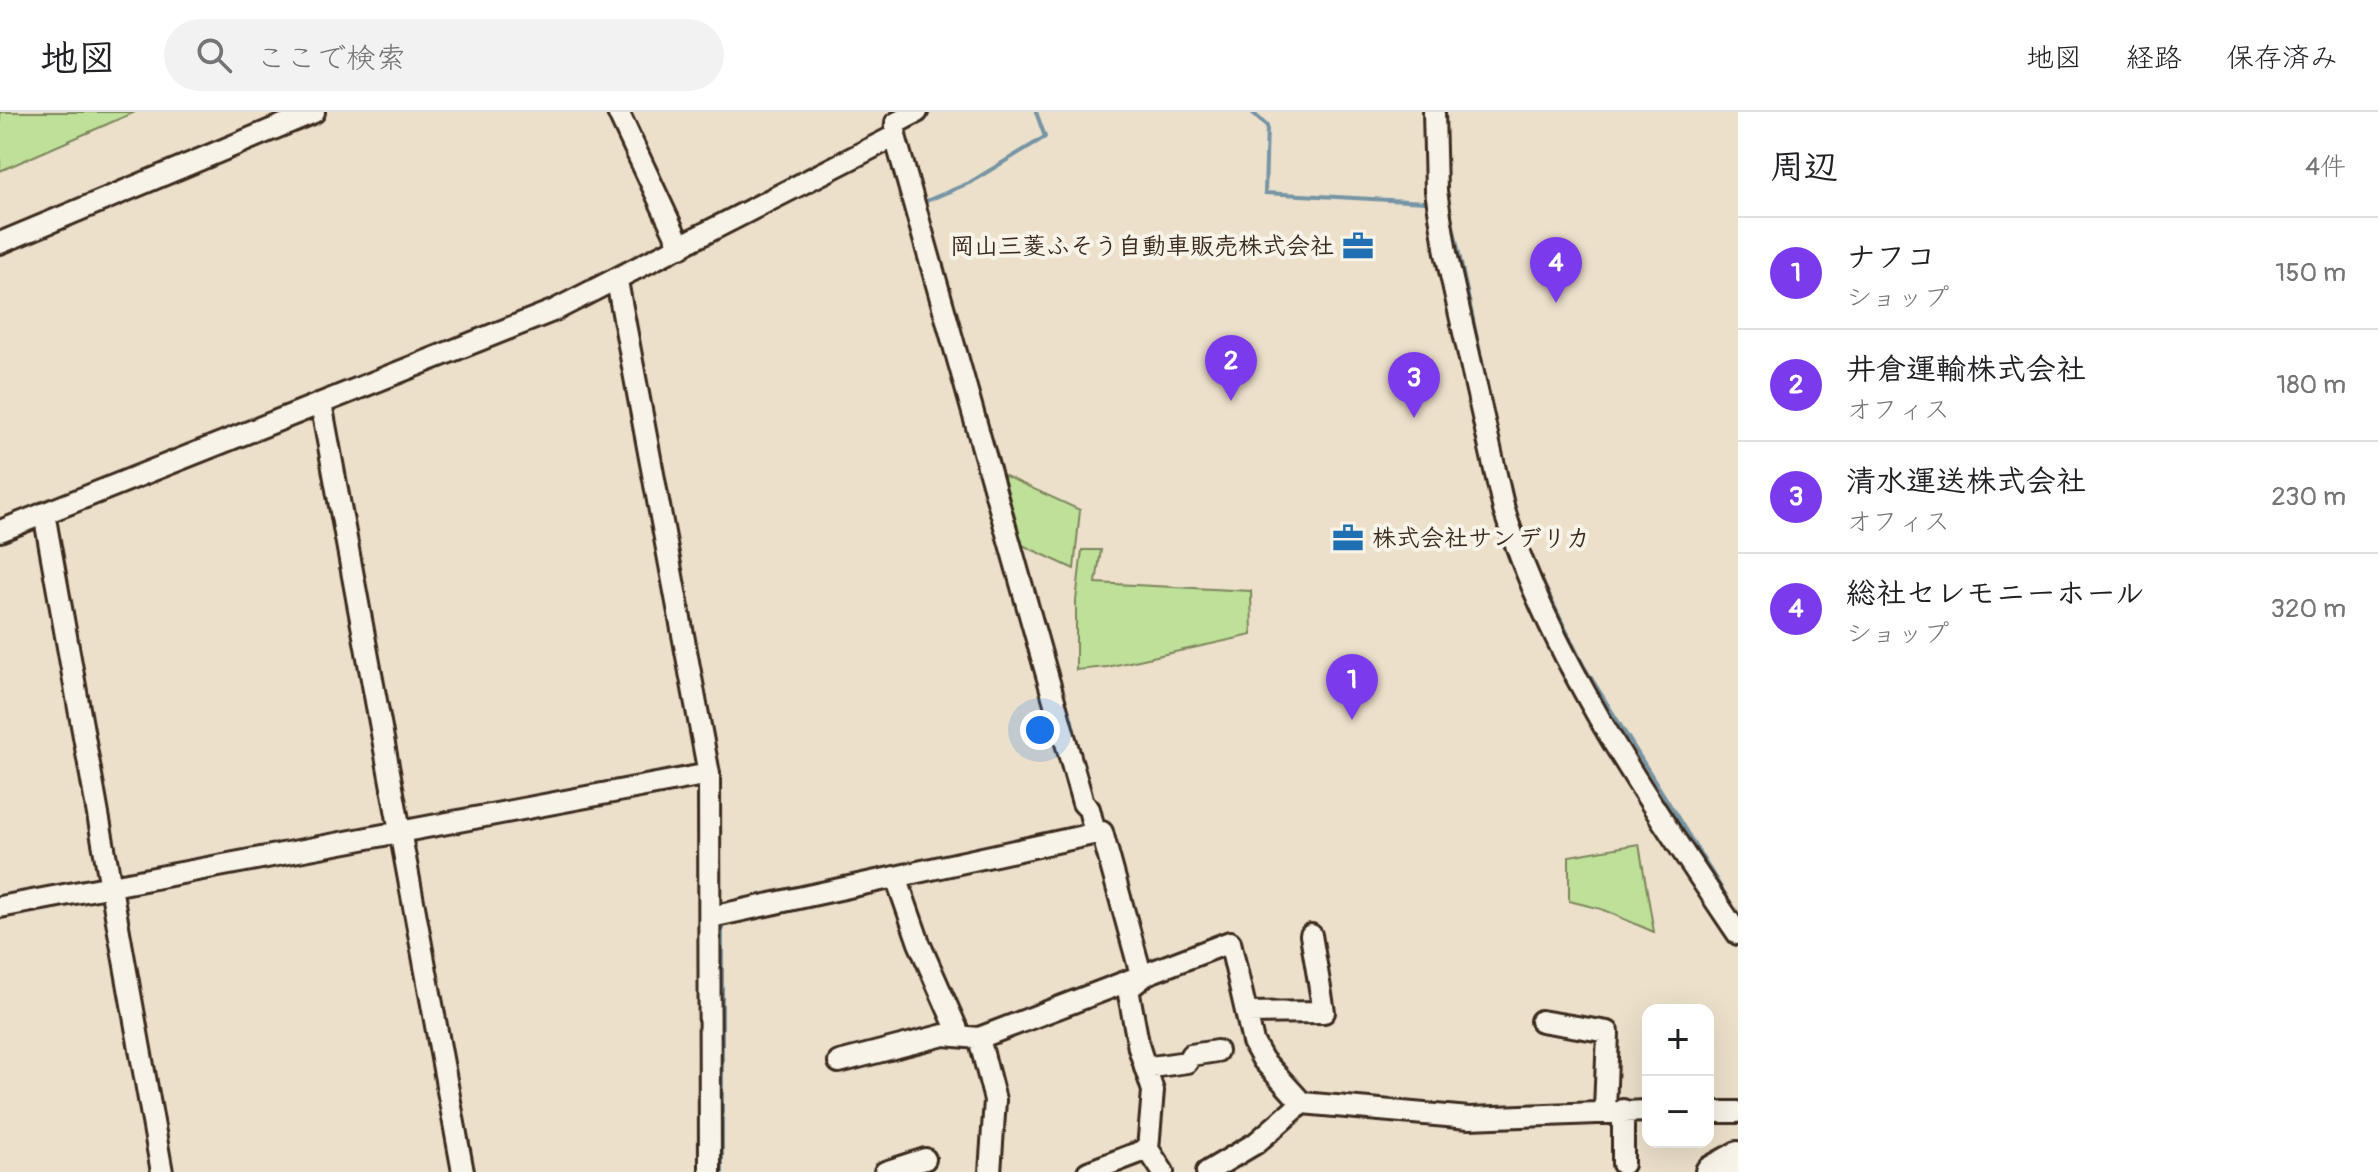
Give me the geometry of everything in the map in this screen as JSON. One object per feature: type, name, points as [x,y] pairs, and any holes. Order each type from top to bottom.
[{"type":"highway","points":[[1711,1172],[1738,1157]]},
{"type":"street","points":[[0,243],[314,112]]},
{"type":"street","points":[[618,112],[681,247]]},
{"type":"street","points":[[917,112],[896,123],[895,136],[1083,803],[1089,809],[1095,833]]},
{"type":"street","points":[[1434,112],[1436,191],[1446,253],[1501,496],[1517,551],[1543,612],[1586,690],[1738,934]]},
{"type":"street","points":[[0,531],[555,310],[617,281],[895,136]]},
{"type":"street","points":[[617,281],[709,774],[710,1172]]},
{"type":"street","points":[[321,403],[463,1172]]},
{"type":"street","points":[[44,513],[162,1172]]},
{"type":"street","points":[[0,907],[709,774]]},
{"type":"street","points":[[711,917],[897,880],[1102,832],[1142,978]]},
{"type":"street","points":[[897,880],[919,943],[970,1037],[995,1100],[990,1172]]},
{"type":"street","points":[[1247,1013],[1324,1012],[1311,935]]},
{"type":"street","points":[[839,1062],[944,1035],[970,1037],[1113,985],[1142,978],[1230,942],[1253,1042],[1263,1060],[1302,1103],[1469,1118],[1642,1111]]},
{"type":"street","points":[[1142,978],[1128,989],[1153,1091],[1148,1149],[1163,1172]]},
{"type":"street","points":[[1541,1021],[1608,1032],[1614,1110],[1623,1164]]},
{"type":"street","points":[[1145,1068],[1187,1062],[1191,1055],[1217,1051]]},
{"type":"street","points":[[1207,1172],[1256,1143],[1302,1103]]},
{"type":"street","points":[[1714,1112],[1738,1112]]},
{"type":"street","points":[[1088,1172],[1148,1149]]},
{"type":"street","points":[[895,1170],[925,1159]]},
{"type":"green space","points":[[0,112],[135,112],[0,171]]},
{"type":"green space","points":[[1001,474],[1080,510],[1074,569],[1020,544]]},
{"type":"green space","points":[[1082,550],[1101,550],[1096,583],[1251,591],[1252,635],[1107,667],[1076,670],[1076,601]]},
{"type":"green space","points":[[1639,844],[1654,932],[1601,909],[1569,901],[1569,856]]},
{"type":"waterway","points":[[924,202],[969,183],[1045,137],[1036,112]]},
{"type":"waterway","points":[[1252,112],[1267,126],[1265,193],[1425,202]]},
{"type":"waterway","points":[[1448,202],[1493,414]]},
{"type":"waterway","points":[[1502,454],[1519,523]]},
{"type":"waterway","points":[[1534,565],[1583,665],[1738,915]]},
{"type":"waterway","points":[[722,921],[722,1172]]},
{"type":"place","name":"岡山三菱ふそう自動車販売株式会社","points":[[1358,246]]},
{"type":"place","name":"総社セレモニーホール","points":[[1556,303]]},
{"type":"place","name":"井倉運輸株式会社","points":[[1231,401]]},
{"type":"place","name":"清水運送株式会社","points":[[1414,418]]},
{"type":"place","name":"株式会社サンデリカ","points":[[1348,538]]},
{"type":"place","name":"ナフコ","points":[[1352,720]]}]
